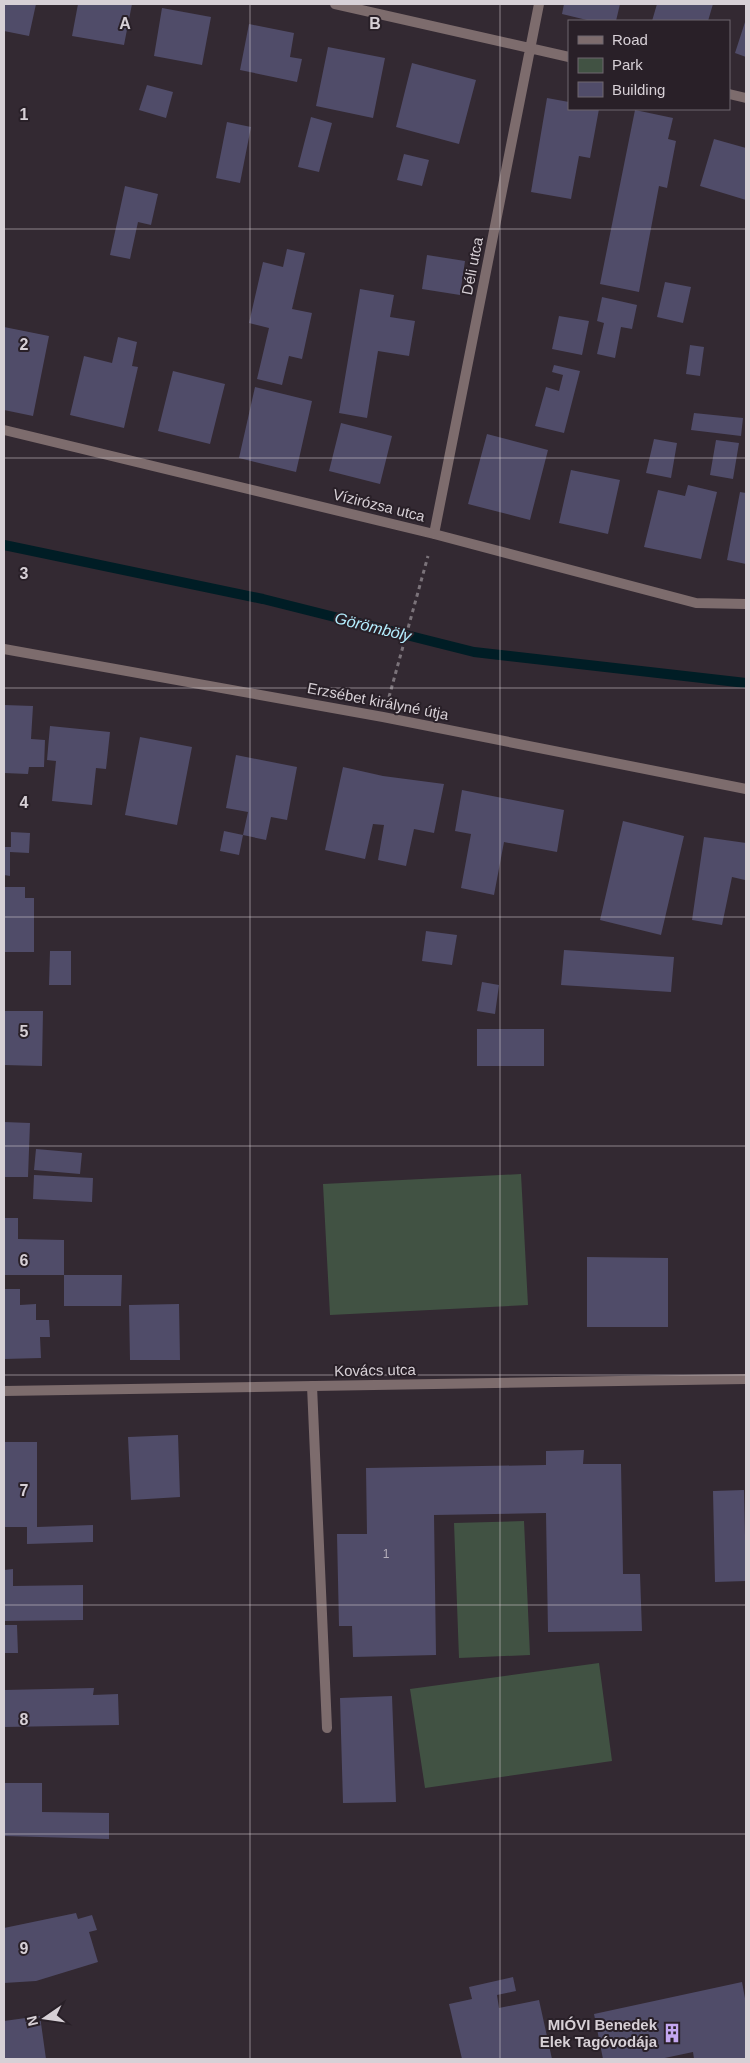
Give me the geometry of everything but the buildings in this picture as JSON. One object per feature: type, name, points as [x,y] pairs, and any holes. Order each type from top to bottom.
[{"type":"street","points":[[335,4],[568,56]]},
{"type":"street","name":"Déli utca","points":[[434,534],[539,4]]},
{"type":"street","points":[[730,94],[746,98]]},
{"type":"street","name":"Vízirózsa utca","points":[[4,430],[434,534],[696,603],[746,604]]},
{"type":"street","name":"Erzsébet királyné útja","points":[[4,648],[382,717],[746,789]]},
{"type":"street","name":"Kovács utca","points":[[4,1391],[746,1379]]},
{"type":"street","points":[[312,1386],[327,1728]]},
{"type":"path","points":[[396,674],[434,534]]},
{"type":"green space","points":[[521,1174],[528,1305],[330,1315],[323,1184]]},
{"type":"green space","points":[[524,1521],[530,1655],[459,1658],[454,1523]]},
{"type":"green space","points":[[599,1663],[612,1761],[425,1788],[410,1689]]},
{"type":"waterway","name":"Görömböly","points":[[4,545],[263,599],[474,652],[746,683]]},
{"type":"place","name":"MIÓVI Benedek Elek Tagóvodája","points":[[672,2033]]}]
